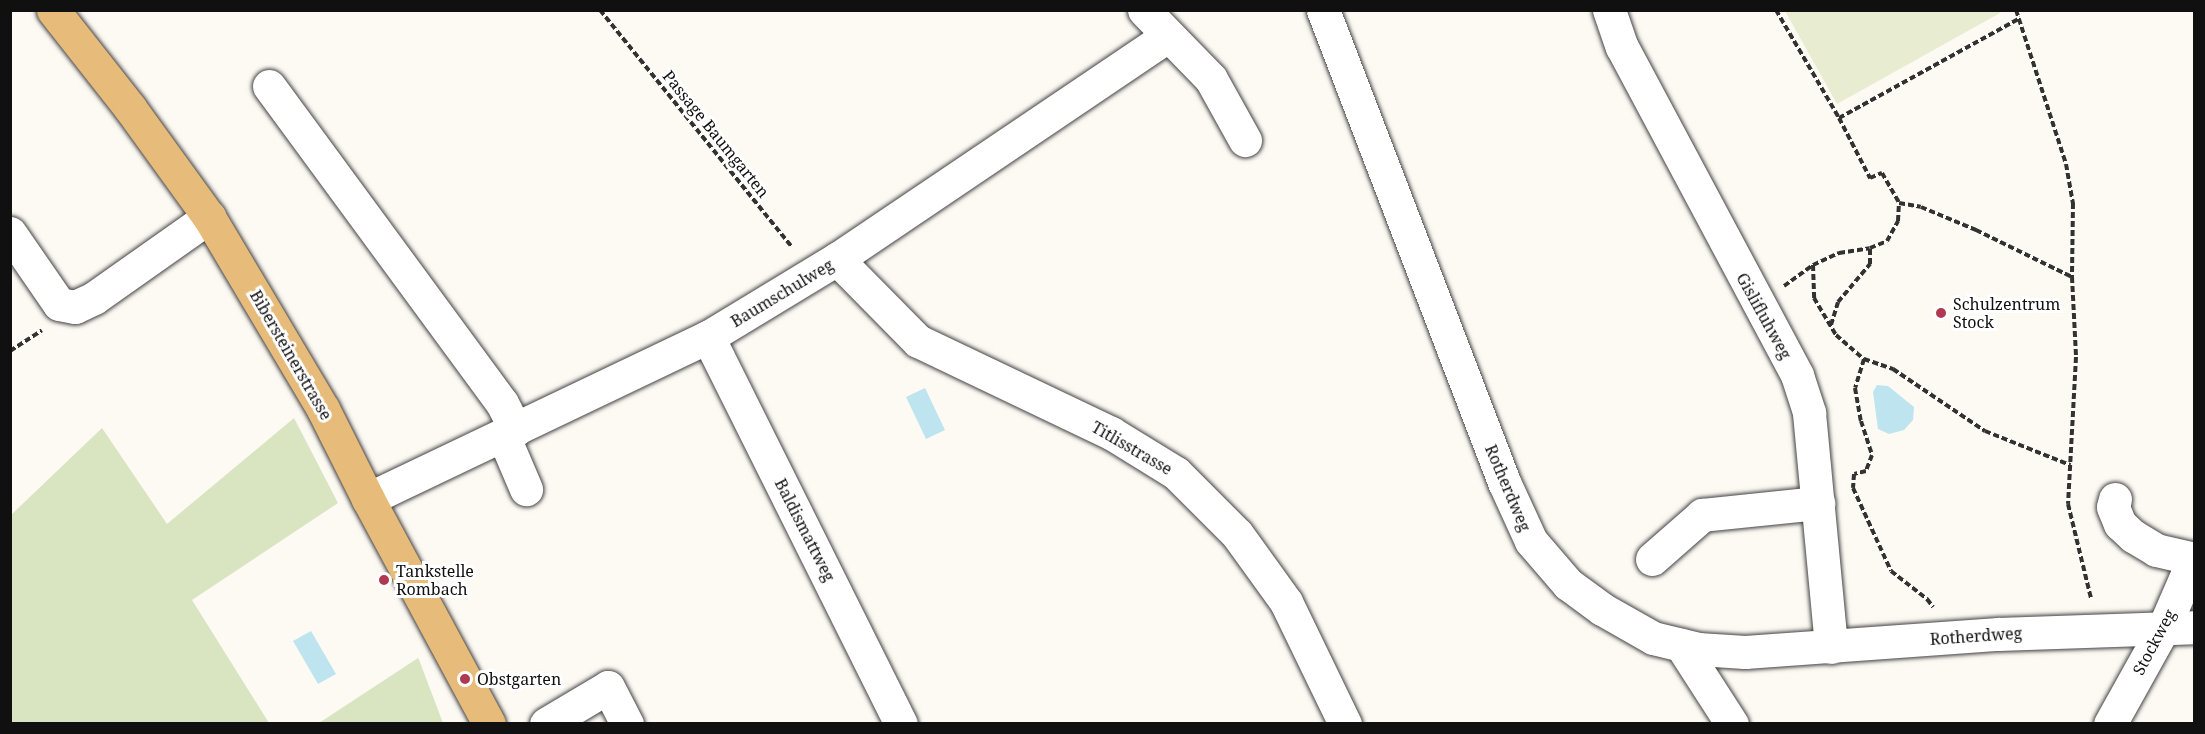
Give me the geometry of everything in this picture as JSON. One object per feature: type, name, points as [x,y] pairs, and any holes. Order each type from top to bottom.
[{"type":"main road","name":"Bibersteinerstrasse","points":[[53,10],[130,108],[209,217],[323,409],[368,499],[489,723]]},
{"type":"street","points":[[1144,10],[1211,79],[1245,140]]},
{"type":"street","name":"Rotherdweg","points":[[1323,10],[1504,482],[1531,541],[1568,584],[1602,609],[1653,638],[1698,649],[1744,652],[1956,637],[2179,627]]},
{"type":"street","name":"Gislifluhweg","points":[[1609,10],[1622,47],[1797,375],[1809,412],[1831,647]]},
{"type":"street","name":"Baumschulweg","points":[[368,499],[708,337],[825,266],[1168,36]]},
{"type":"street","points":[[269,86],[502,403],[526,489]]},
{"type":"street","points":[[10,233],[59,304],[75,307],[94,298],[209,217]]},
{"type":"street","name":"Titlisstrasse","points":[[825,266],[918,341],[1111,433],[1176,473],[1237,534],[1286,602],[1345,723]]},
{"type":"street","name":"Baldismattweg","points":[[708,337],[901,723]]},
{"type":"street","points":[[2115,499],[2113,507],[2120,524],[2133,536],[2156,550],[2194,559]]},
{"type":"street","points":[[1652,559],[1702,515],[1818,503]]},
{"type":"street","name":"Stockweg","points":[[2110,723],[2179,627],[2194,559]]},
{"type":"street","points":[[1681,645],[1732,723]]},
{"type":"street","points":[[546,723],[608,687],[627,723]]},
{"type":"path","name":"Passage Baumgarten","points":[[600,10],[825,266]]},
{"type":"path","points":[[1758,305],[1813,265],[1839,253],[1870,248],[1887,241],[1898,221],[1899,202],[1882,173],[1870,178],[1839,118],[1776,10]]},
{"type":"path","points":[[2016,10],[2066,164],[2073,203],[2072,277],[2076,357],[2068,504],[2091,598],[2094,631]]},
{"type":"path","points":[[1839,118],[2020,18]]},
{"type":"path","points":[[1899,202],[1920,207],[1976,230],[2072,277]]},
{"type":"path","points":[[1831,326],[1838,302],[1870,264],[1870,248]]},
{"type":"path","points":[[1813,265],[1814,298],[1836,335],[1864,359],[1893,369],[1985,431],[2070,465]]},
{"type":"path","points":[[1864,359],[1855,388],[1861,421],[1872,455],[1866,471],[1854,474],[1853,488],[1891,571],[1927,599],[1956,637]]},
{"type":"green space","points":[[1999,10],[2000,13],[1837,104],[1785,11]]},
{"type":"green space","points":[[294,418],[338,503],[192,600],[269,723],[11,723],[11,515],[102,428],[167,524]]},
{"type":"green space","points":[[418,658],[443,723],[319,723]]},
{"type":"water","points":[[1877,385],[1888,386],[1914,407],[1913,420],[1904,430],[1889,434],[1878,429],[1873,392]]},
{"type":"water","points":[[925,388],[945,430],[926,439],[906,397]]},
{"type":"water","points":[[311,631],[336,674],[318,684],[293,641]]},
{"type":"place","name":"Schulzentrum Stock","points":[[1941,313]]},
{"type":"place","name":"Tankstelle Rombach","points":[[384,580]]},
{"type":"place","name":"Obstgarten","points":[[465,679]]}]
